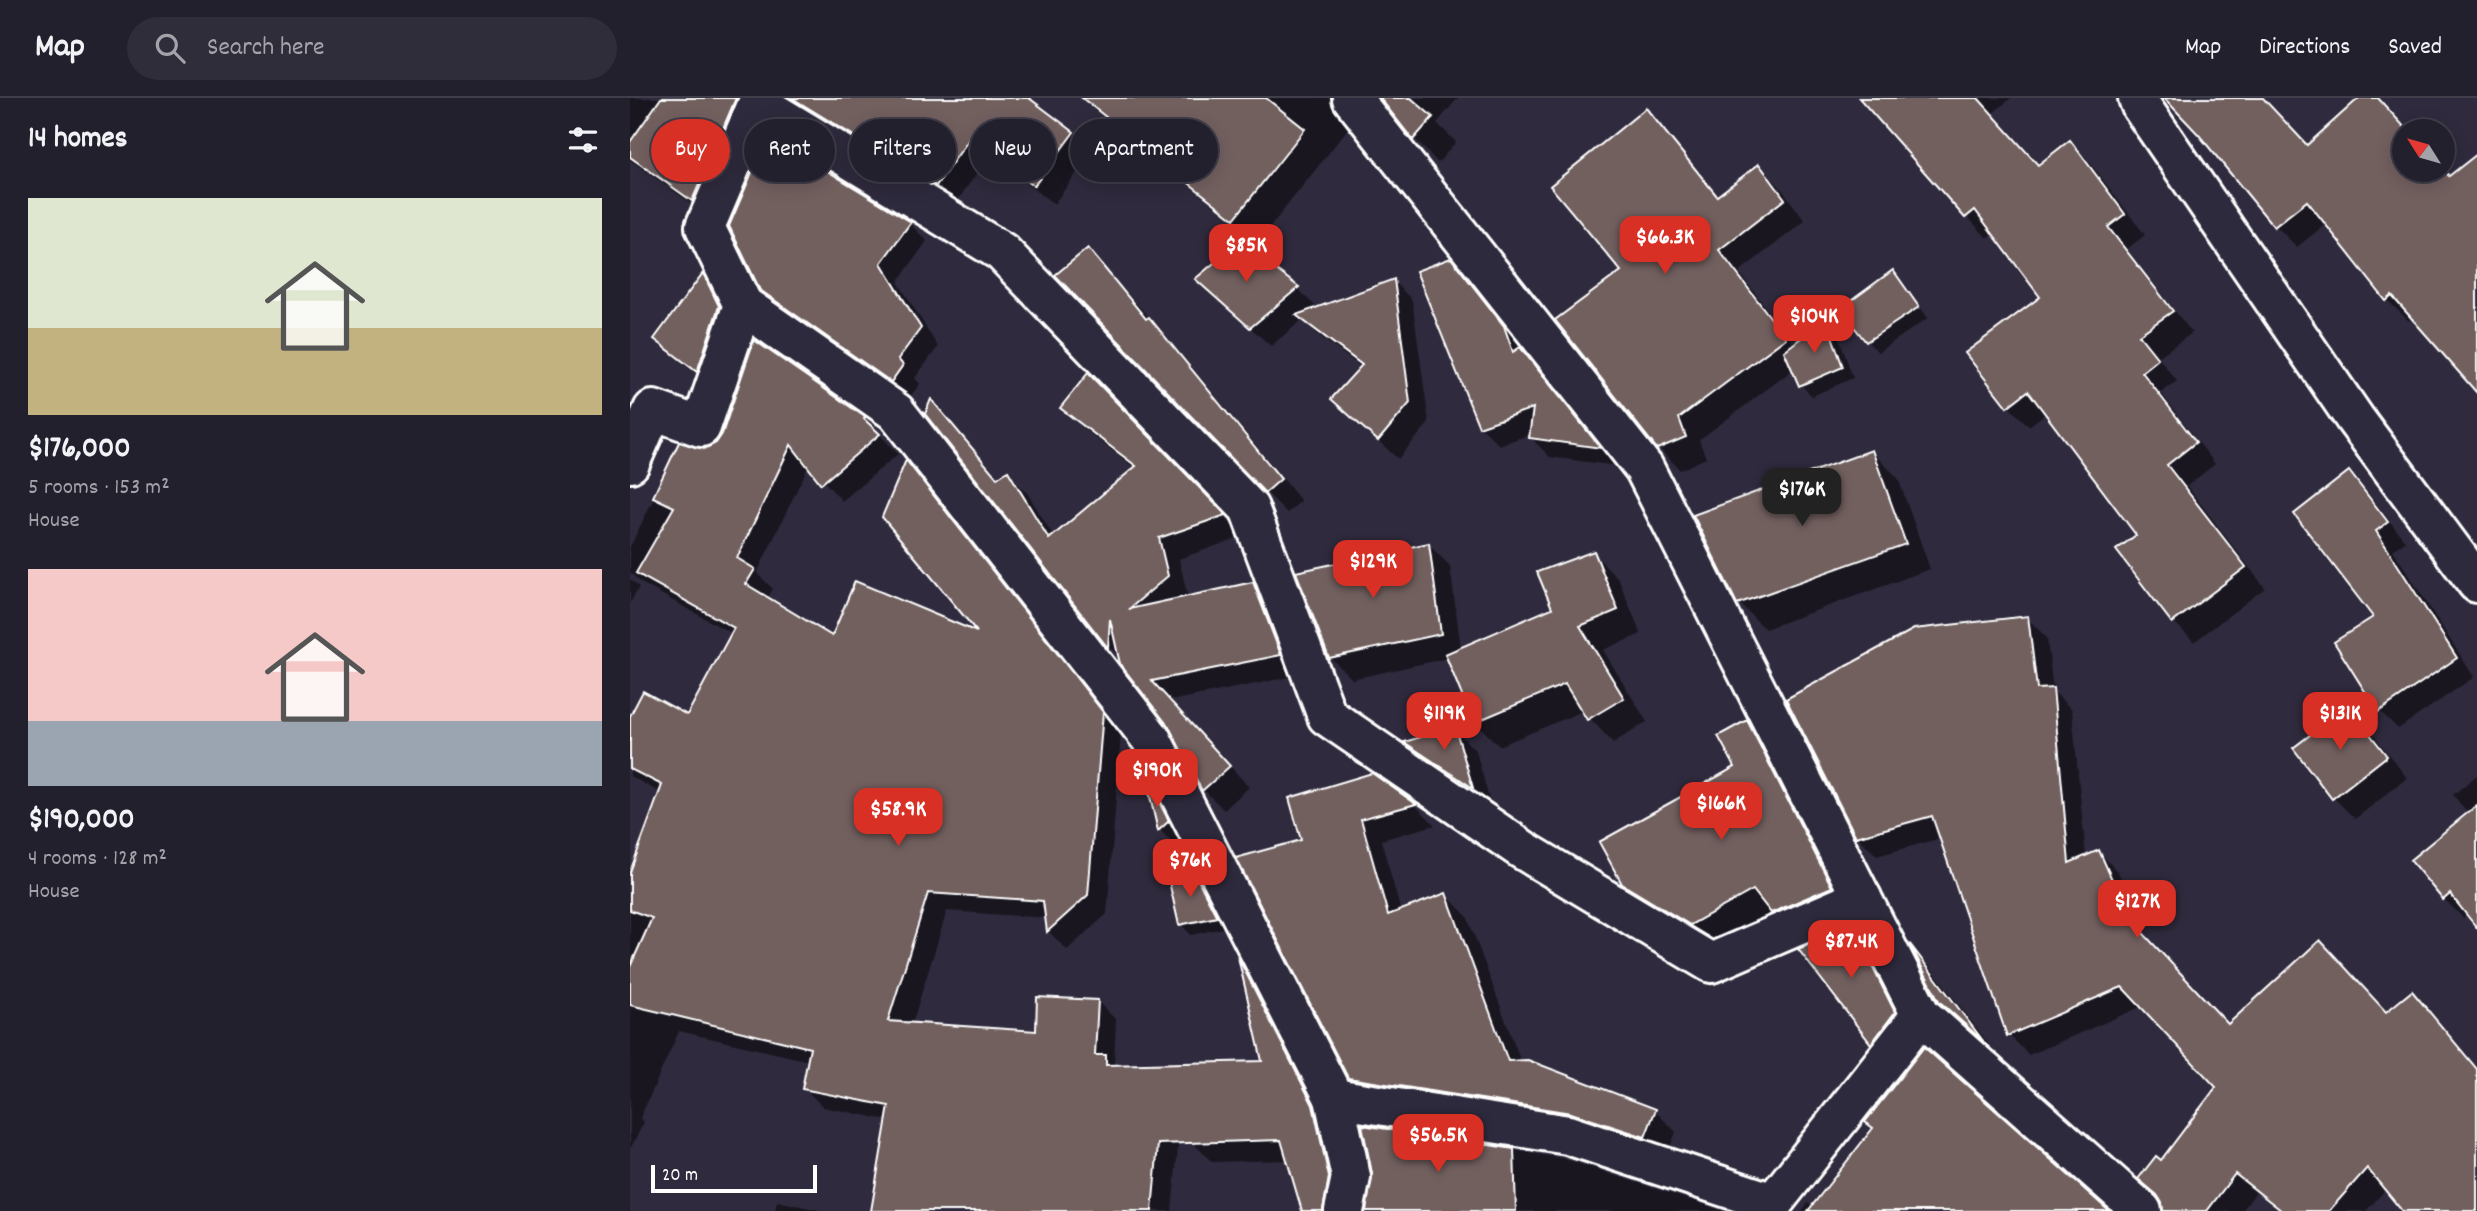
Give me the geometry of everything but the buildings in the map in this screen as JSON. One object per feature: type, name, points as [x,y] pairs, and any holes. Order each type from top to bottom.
[{"type":"street","points":[[1352,98],[1644,468],[1921,1015],[2143,1211]]},
{"type":"street","points":[[2138,98],[2355,419],[2477,583]]},
{"type":"street","points":[[1344,1211],[1351,1177],[1334,1098],[1152,740],[896,412],[743,305],[705,227],[759,101],[1002,251],[1249,509],[1326,716],[1523,850],[1711,963],[1862,898]]},
{"type":"street","points":[[630,463],[653,410],[701,427],[743,305]]},
{"type":"street","points":[[1334,1098],[1568,1135],[1773,1203],[1921,1015]]}]
